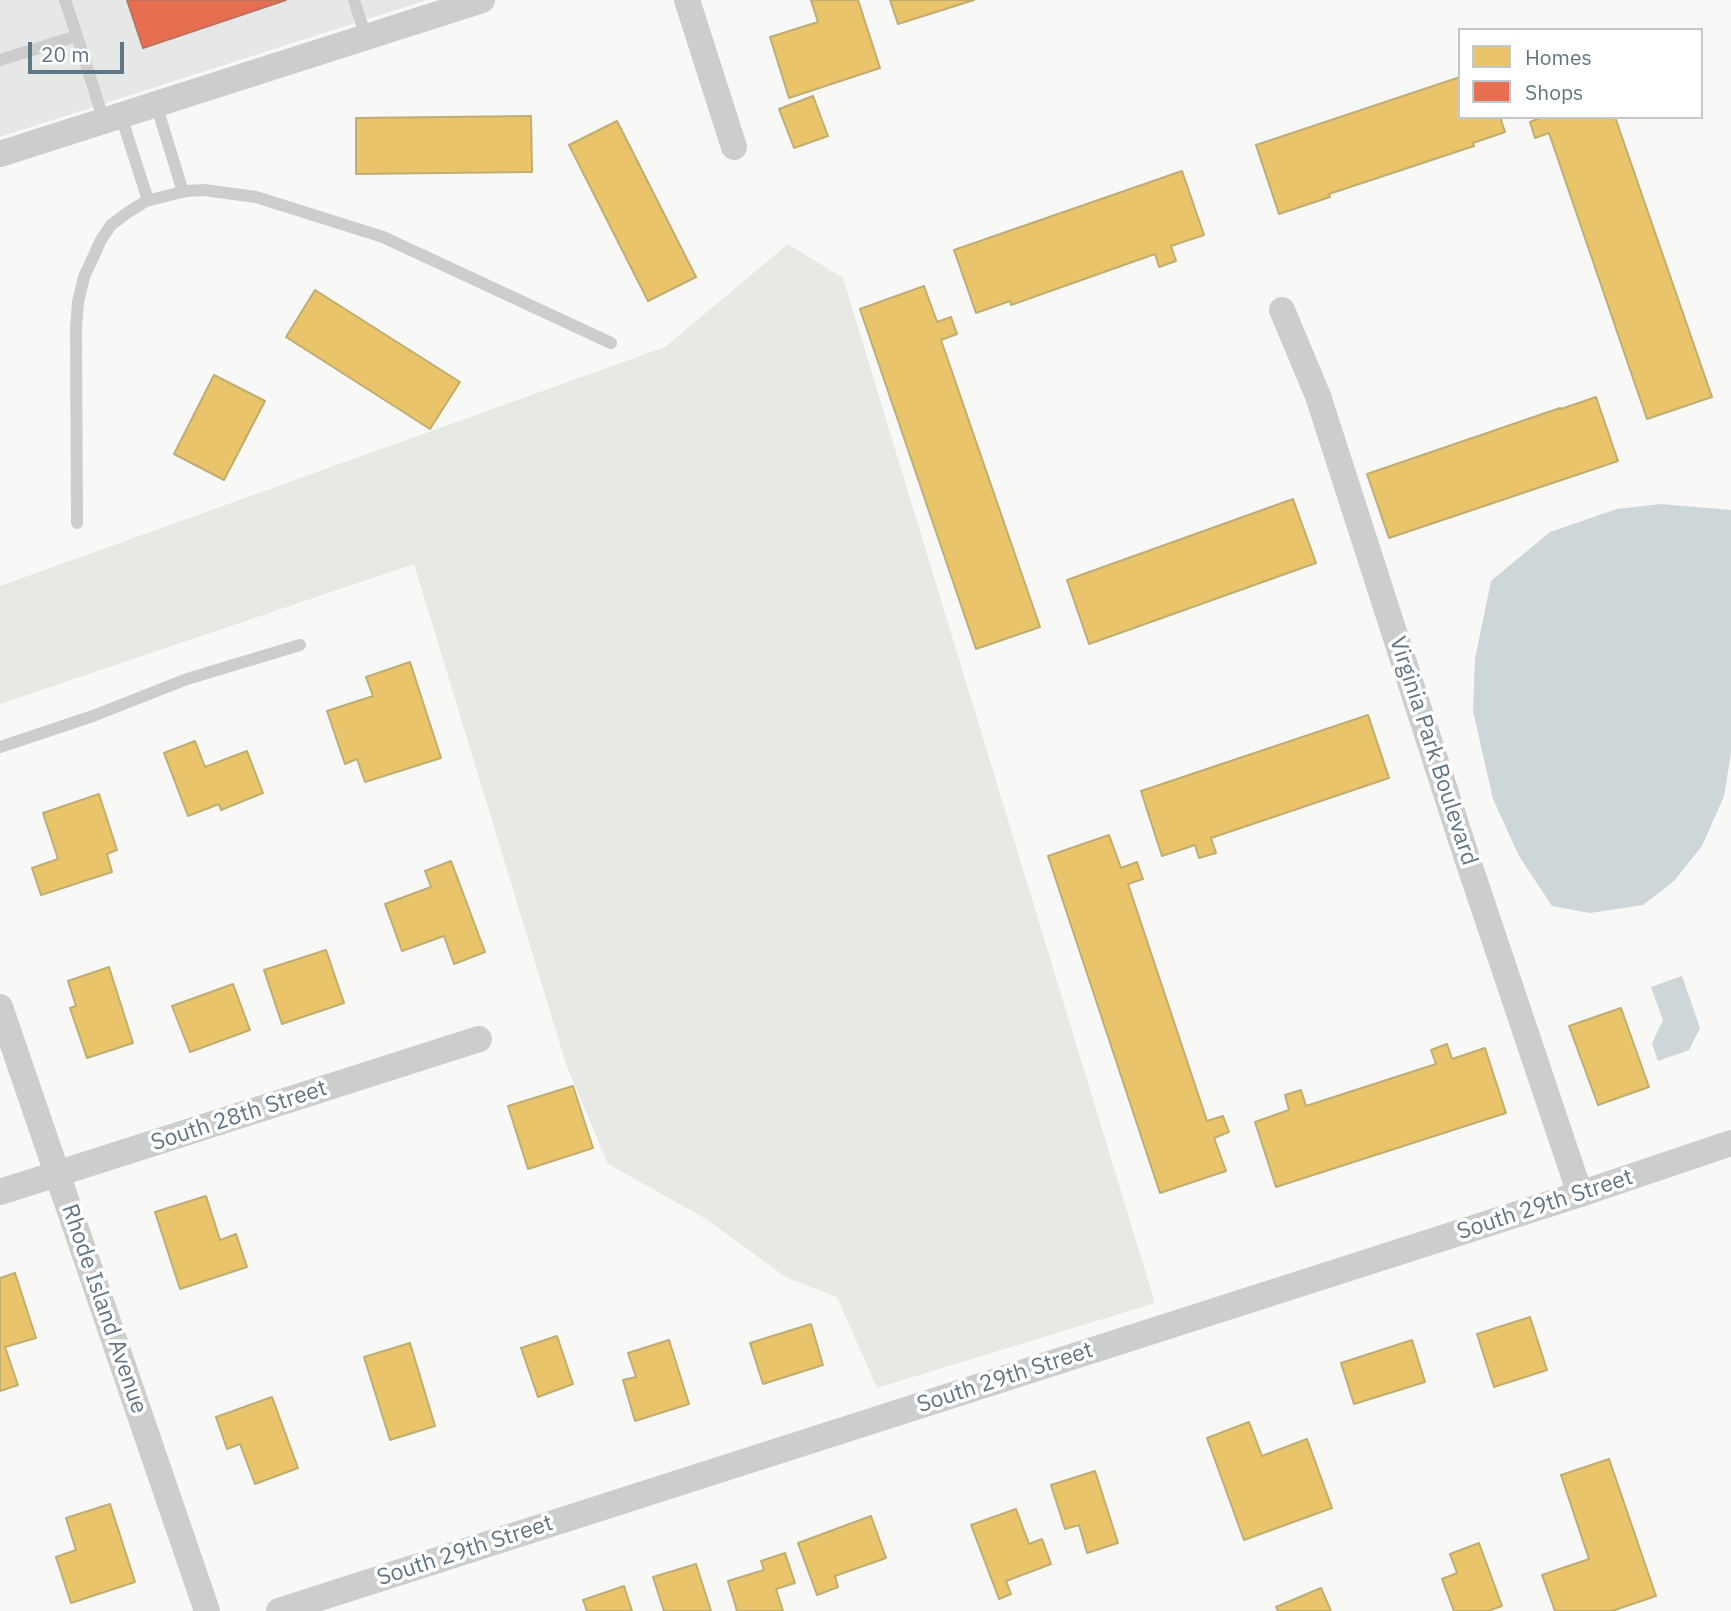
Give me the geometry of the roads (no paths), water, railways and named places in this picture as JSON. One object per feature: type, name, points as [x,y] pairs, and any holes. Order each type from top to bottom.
[{"type":"street","points":[[0,154],[482,0]]},
{"type":"street","points":[[687,0],[734,147]]},
{"type":"street","name":"Virginia Park Boulevard","points":[[1282,310],[1318,396],[1464,849],[1580,1194]]},
{"type":"street","name":"Rhode Island Avenue","points":[[0,1007],[207,1611]]},
{"type":"street","name":"South 28th Street","points":[[0,1192],[479,1039]]},
{"type":"street","name":"South 29th Street","points":[[279,1611],[1580,1194],[1731,1143]]},
{"type":"lane","points":[[65,0],[77,36],[148,200]]},
{"type":"lane","points":[[354,0],[366,37]]},
{"type":"lane","points":[[0,60],[77,36]]},
{"type":"lane","points":[[156,104],[183,192]]},
{"type":"lane","points":[[77,523],[78,302],[84,277],[111,225],[148,200],[204,190],[256,197],[383,237],[611,343]]},
{"type":"lane","points":[[0,747],[93,716],[187,678],[300,645]]}]
